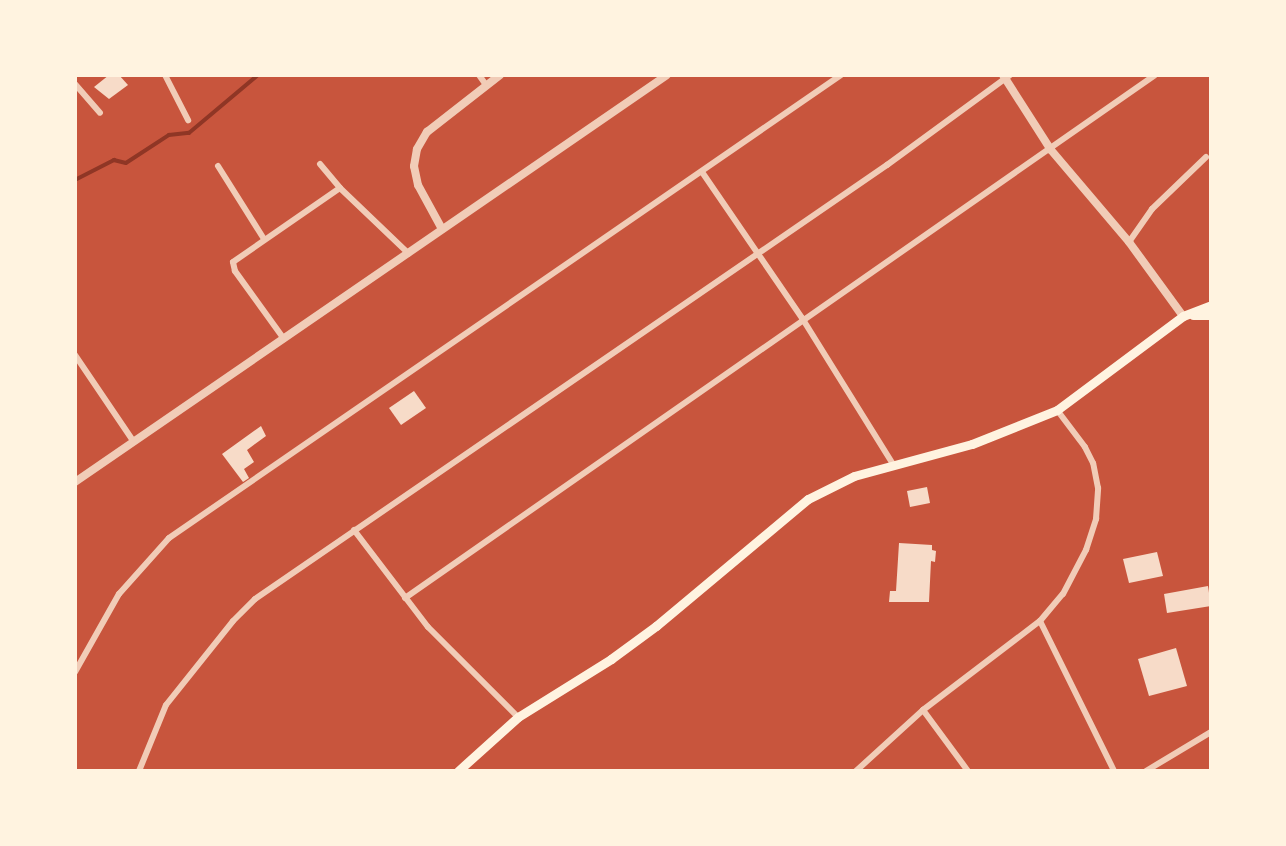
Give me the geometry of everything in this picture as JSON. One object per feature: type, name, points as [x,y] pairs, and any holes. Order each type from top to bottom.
[{"type":"main road","points":[[458,771],[517,717],[611,659],[808,499],[854,475],[982,441],[1057,410],[1183,316],[1211,305]]},
{"type":"main road","points":[[1183,316],[1211,315]]},
{"type":"street","points":[[165,75],[188,120]]},
{"type":"street","points":[[479,75],[486,85]]},
{"type":"street","points":[[442,229],[418,185],[414,166],[417,149],[427,132],[500,75]]},
{"type":"street","points":[[75,482],[667,75]]},
{"type":"street","points":[[75,672],[120,594],[169,538],[338,424],[378,391],[841,75]]},
{"type":"street","points":[[405,597],[802,318],[1051,150],[1155,75]]},
{"type":"street","points":[[139,771],[166,705],[233,621],[255,599],[887,165],[1006,76],[1051,150],[1129,242],[1183,316]]},
{"type":"street","points":[[75,84],[100,113]]},
{"type":"street","points":[[1129,242],[1153,209],[1206,157]]},
{"type":"street","points":[[320,164],[340,188],[409,254]]},
{"type":"street","points":[[218,166],[264,239]]},
{"type":"street","points":[[702,172],[802,318],[893,464]]},
{"type":"street","points":[[284,339],[233,267],[237,257],[340,188]]},
{"type":"street","points":[[75,355],[134,442]]},
{"type":"street","points":[[856,771],[923,710],[1040,621],[1063,594],[1086,550],[1096,519],[1098,488],[1093,463],[1070,424],[1057,410]]},
{"type":"street","points":[[354,530],[453,654],[517,717]]},
{"type":"street","points":[[1040,621],[1114,771]]},
{"type":"street","points":[[923,710],[968,771]]},
{"type":"street","points":[[1146,771],[1211,732]]},
{"type":"building","points":[[109,75],[119,75],[128,85],[109,99],[94,87]]},
{"type":"building","points":[[414,391],[426,408],[401,425],[389,408]]},
{"type":"building","points":[[261,426],[266,436],[247,450],[254,462],[244,469],[249,478],[243,482],[222,454]]},
{"type":"building","points":[[927,487],[930,503],[910,507],[907,491]]},
{"type":"building","points":[[899,543],[932,545],[932,550],[936,551],[935,562],[931,561],[929,602],[889,602],[890,591],[896,591]]},
{"type":"building","points":[[1157,552],[1163,576],[1129,583],[1123,559]]},
{"type":"building","points":[[1208,586],[1211,606],[1167,613],[1164,594]]},
{"type":"building","points":[[1176,648],[1187,686],[1149,696],[1138,659]]},
{"type":"waterway","points":[[75,180],[114,160],[126,163],[169,135],[189,133],[258,75]]}]
